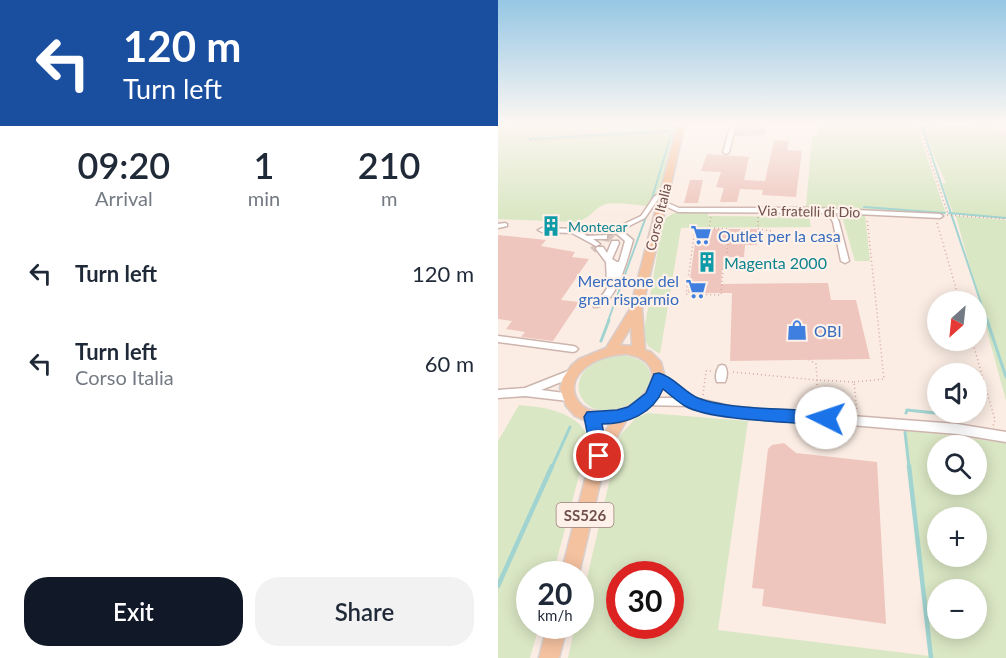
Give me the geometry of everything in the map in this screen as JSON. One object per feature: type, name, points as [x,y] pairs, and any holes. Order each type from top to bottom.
[{"type":"main road","name":"Corso Italia","points":[[639,352],[636,309],[661,202],[677,155]]},
{"type":"main road","name":"Corso Italia","points":[[611,350],[636,309]]},
{"type":"main road","points":[[626,349],[639,352],[654,362],[659,378],[656,390],[647,402],[622,416],[592,417],[579,412],[568,397],[568,385],[573,373],[589,358],[611,350],[626,349]]},
{"type":"main road","name":"SS526","points":[[573,561],[599,456],[622,416]]},
{"type":"main road","name":"SS526","points":[[592,417],[599,456]]},
{"type":"main road","points":[[549,658],[554,639]]},
{"type":"street","points":[[602,245],[643,218],[656,198],[665,191]]},
{"type":"street","name":"Via fratelli di Dio","points":[[661,202],[678,210]]},
{"type":"street","name":"Via fratelli di Dio","points":[[657,219],[678,210],[758,210],[938,216]]},
{"type":"street","points":[[831,212],[836,222],[845,261]]},
{"type":"street","points":[[542,230],[574,231],[602,245],[617,265],[622,263]]},
{"type":"street","points":[[574,231],[602,245],[629,240],[607,297],[597,306]]},
{"type":"street","points":[[602,245],[611,282]]},
{"type":"street","points":[[498,339],[573,349]]},
{"type":"street","points":[[525,392],[573,373]]},
{"type":"street","points":[[659,378],[691,402]]},
{"type":"street","points":[[498,394],[525,392],[568,397]]},
{"type":"street","points":[[647,402],[691,402],[734,411],[900,424],[1006,437]]},
{"type":"path","points":[[929,155],[948,214],[1006,219]]},
{"type":"path","points":[[709,228],[712,210]]},
{"type":"path","points":[[758,210],[758,229],[771,231]]},
{"type":"path","points":[[703,395],[705,371],[854,382],[884,379],[866,213]]},
{"type":"path","points":[[938,216],[957,291]]},
{"type":"path","points":[[729,229],[695,228],[686,294],[721,295],[723,270],[755,269]]},
{"type":"path","points":[[728,241],[726,263],[732,263],[732,269]]},
{"type":"path","points":[[975,351],[995,420],[993,426],[987,425]]},
{"type":"path","points":[[809,360],[816,364],[817,410]]},
{"type":"path","points":[[854,382],[857,413]]},
{"type":"green space","points":[[498,155],[670,155],[655,207],[606,204],[576,222],[498,219]]},
{"type":"green space","points":[[810,155],[926,155],[946,214],[936,215],[806,207]]},
{"type":"green space","points":[[933,155],[1006,155],[1006,218],[953,213],[942,183],[946,183]]},
{"type":"green space","points":[[674,213],[708,213],[708,216],[799,217],[799,214],[809,216],[811,227],[681,228],[660,354],[649,347],[643,337],[663,220]]},
{"type":"green space","points":[[865,214],[870,261],[855,261],[843,220],[838,220],[837,216]]},
{"type":"green space","points":[[956,216],[1006,220],[1006,401],[987,331],[987,291],[976,291]]},
{"type":"green space","points":[[621,355],[638,359],[649,370],[651,375],[649,385],[642,397],[634,403],[615,410],[599,410],[587,404],[580,394],[579,383],[585,371],[599,361]]},
{"type":"green space","points":[[519,405],[549,409],[568,416],[584,429],[589,438],[556,561],[516,561],[516,639],[535,639],[530,658],[498,658],[498,441]]},
{"type":"green space","points":[[648,413],[748,421],[718,630],[930,656],[928,639],[987,639],[987,579],[927,579],[927,628],[906,430],[944,435],[927,435],[927,495],[987,495],[987,441],[1006,443],[1006,658],[568,658],[572,639],[594,639],[594,561],[591,561],[620,435],[636,418]]},
{"type":"building","points":[[707,155],[749,157],[744,180],[765,181],[771,155],[802,155],[796,197],[762,195],[763,190],[740,189],[737,202],[720,202],[724,188],[716,187],[721,172],[701,171]]},
{"type":"building","points":[[690,180],[703,180],[698,203],[684,203]]},
{"type":"building","name":"OBI","points":[[697,229],[757,229],[757,245],[745,245],[744,257],[729,257],[729,269],[722,269],[721,284],[828,283],[831,300],[856,300],[870,359],[730,361],[732,293],[688,293]]},
{"type":"building","points":[[498,235],[546,240],[541,246],[575,252],[572,257],[589,259],[561,300],[579,302],[553,341],[521,337],[525,332],[506,329],[512,321],[498,319]]},
{"type":"building","points":[[784,443],[796,453],[877,462],[886,624],[762,606],[764,589],[752,588],[768,449],[772,445]]},
{"type":"waterway","points":[[650,205],[665,155]]},
{"type":"waterway","points":[[931,155],[951,213]]},
{"type":"waterway","points":[[864,207],[945,213]]},
{"type":"waterway","points":[[951,213],[1006,218]]},
{"type":"waterway","points":[[951,213],[977,291]]},
{"type":"waterway","points":[[608,321],[647,214]]},
{"type":"waterway","points":[[601,341],[609,320]]},
{"type":"waterway","points":[[987,320],[1006,377]]},
{"type":"waterway","points":[[906,413],[907,410],[927,412]]},
{"type":"waterway","points":[[552,467],[570,427]]},
{"type":"waterway","points":[[905,432],[909,467]]},
{"type":"waterway","points":[[498,586],[552,466]]},
{"type":"waterway","points":[[909,466],[931,658]]},
{"type":"tunnel","points":[[604,237],[610,238],[615,243]]},
{"type":"tunnel","points":[[593,245],[598,250]]},
{"type":"place","name":"Montecar","points":[[551,226]]},
{"type":"place","name":"Outlet per la casa","points":[[701,235]]},
{"type":"place","name":"Magenta 2000","points":[[707,262]]},
{"type":"place","name":"Mercatone del gran risparmio","points":[[696,289]]},
{"type":"place","name":"OBI","points":[[797,330]]},
{"type":"route","points":[[599,456],[592,417],[617,417],[641,407],[656,390],[659,378],[691,402],[708,407],[826,418]]}]
